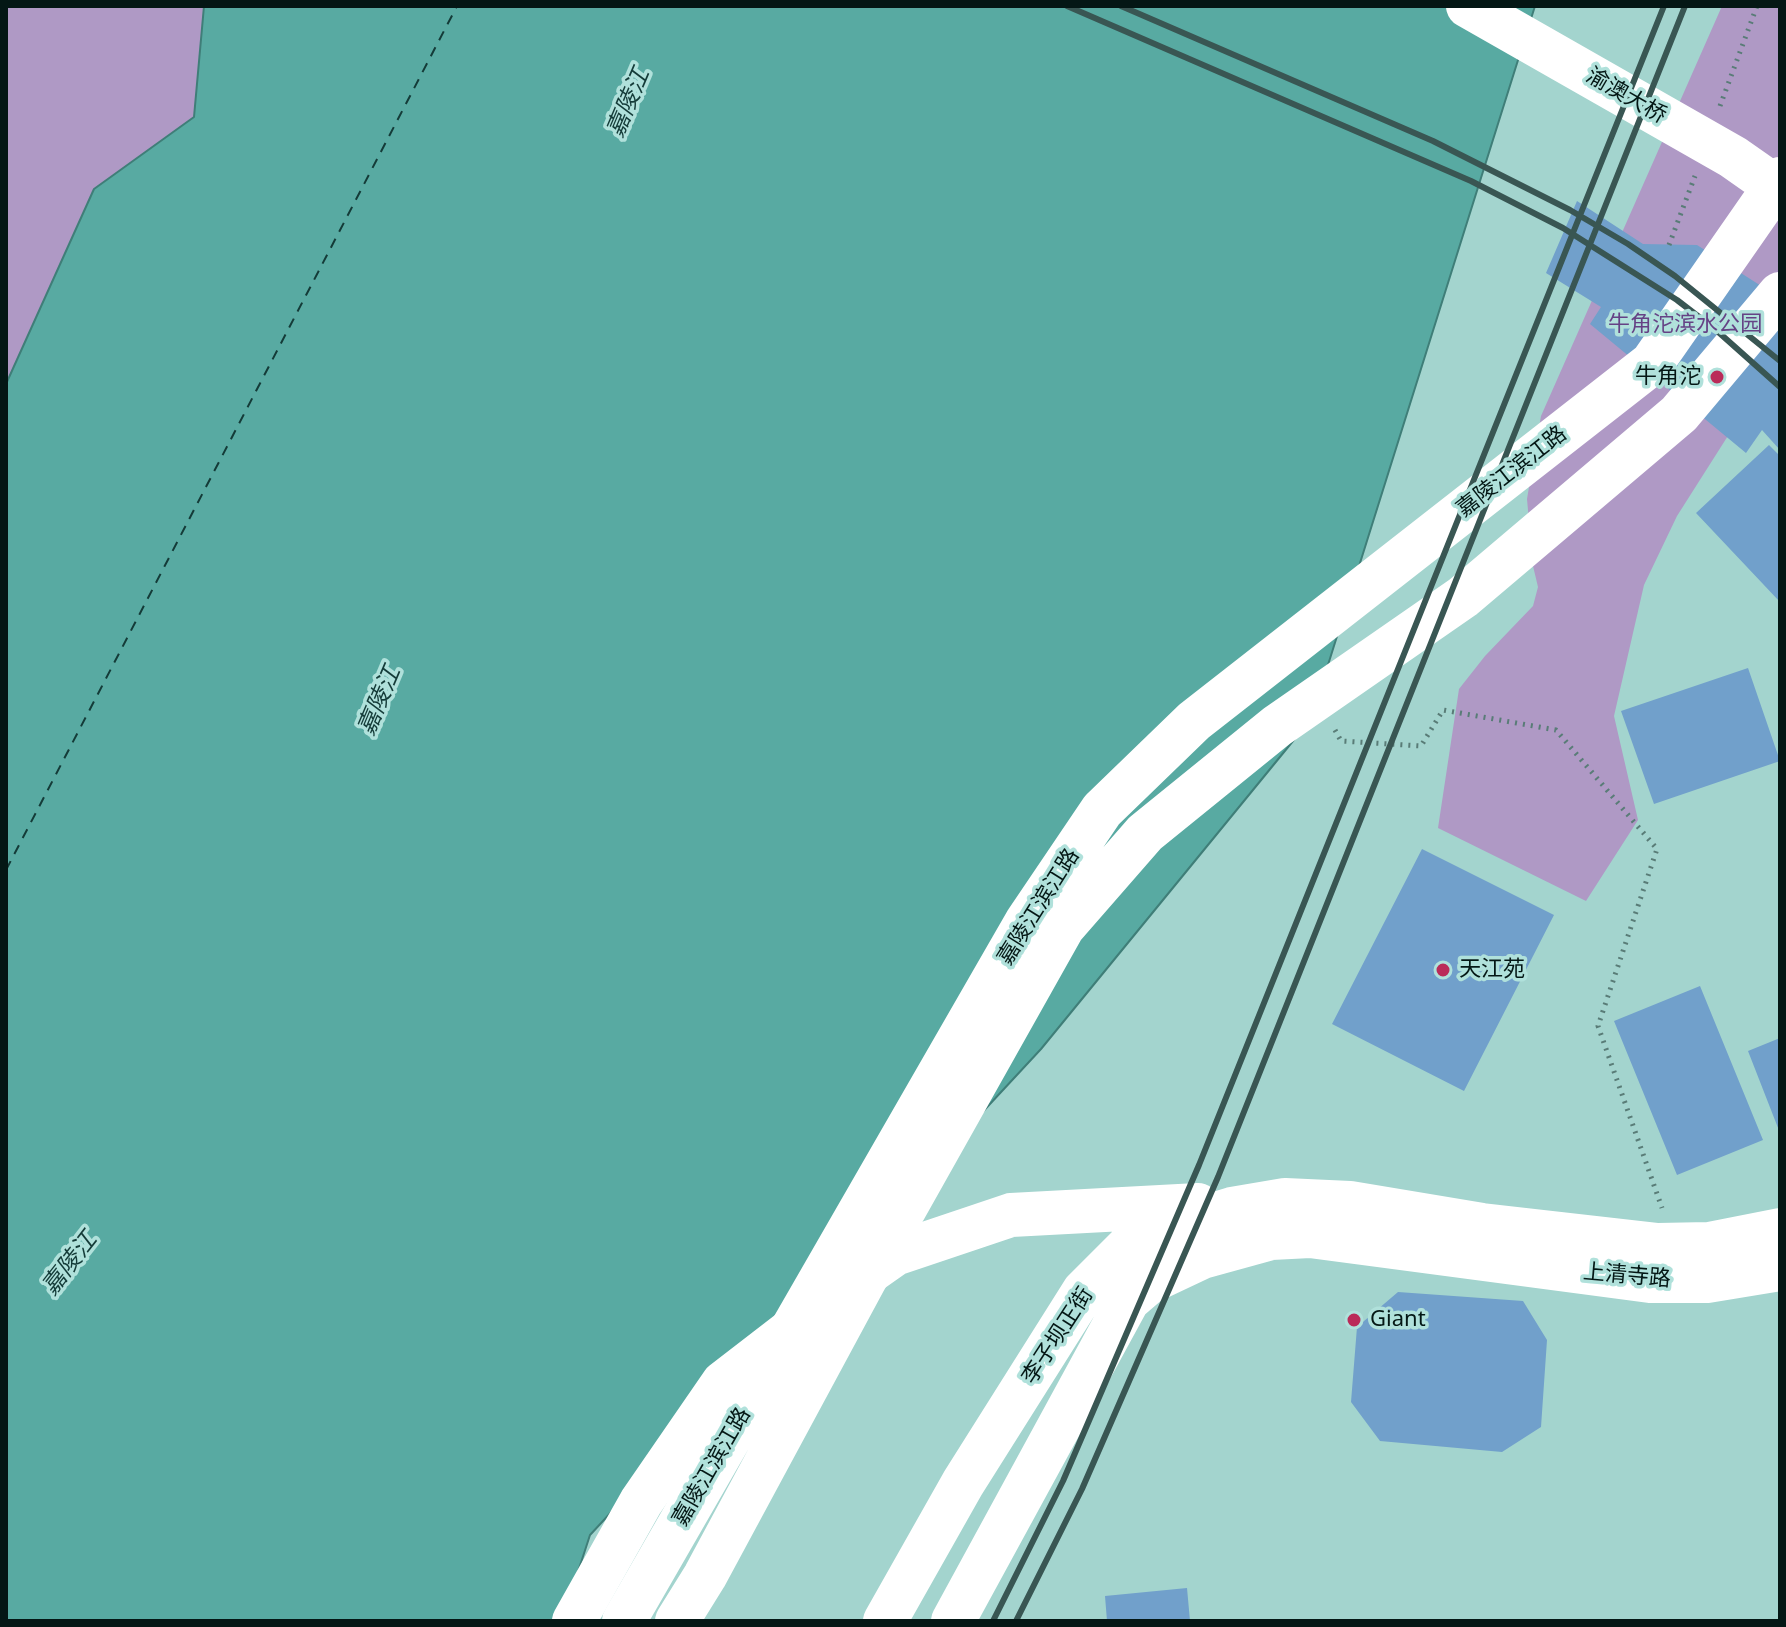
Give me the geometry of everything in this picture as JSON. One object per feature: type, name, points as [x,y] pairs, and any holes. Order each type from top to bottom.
[{"type":"main road","name":"渝澳大桥","points":[[1468,6],[1733,157],[1780,190]]},
{"type":"main road","name":"嘉陵江滨江路","points":[[624,1621],[1027,921],[1102,810],[1194,721],[1652,363],[1780,179]]},
{"type":"main road","name":"嘉陵江滨江路","points":[[677,1621],[705,1576],[864,1281],[1063,927],[1145,833],[1277,726],[1463,597],[1679,414],[1780,294]]},
{"type":"main road","points":[[574,1621],[641,1502],[723,1383],[895,1254],[1011,1215],[1285,1200]]},
{"type":"main road","name":"李子坝正街","points":[[885,1621],[963,1483],[1084,1291],[1129,1246],[1232,1209],[1285,1200],[1350,1203],[1478,1242]]},
{"type":"main road","name":"上清寺路","points":[[1478,1242],[1709,1244],[1780,1230]]},
{"type":"main road","name":"李子坝正街","points":[[953,1621],[1128,1300],[1149,1282],[1202,1257],[1271,1238],[1478,1242]]},
{"type":"main road","name":"上清寺路","points":[[1478,1242],[1650,1281],[1707,1281],[1780,1269]]},
{"type":"path","points":[[1334,728],[1341,741],[1421,746],[1443,710],[1556,730],[1657,849],[1598,1026],[1675,1244]]},
{"type":"green space","points":[[6,6],[204,6],[194,117],[94,189],[6,384]]},
{"type":"green space","name":"牛角沱滨水公园","points":[[1722,6],[1780,6],[1780,354],[1677,516],[1644,585],[1614,716],[1638,820],[1586,901],[1438,828],[1459,689],[1485,656],[1533,606],[1538,587],[1527,499],[1541,416]]},
{"type":"water","name":"嘉陵江","points":[[204,6],[1535,6],[1311,719],[1041,1049],[590,1535],[562,1621],[6,1621],[6,384],[94,189],[194,117]]},
{"type":"building","name":"牛角沱","points":[[1577,201],[1643,244],[1697,245],[1780,298],[1780,450],[1762,430],[1746,453],[1590,324],[1601,307],[1546,273]]},
{"type":"building","points":[[1769,445],[1780,456],[1780,602],[1696,513]]},
{"type":"building","points":[[1748,668],[1780,761],[1654,804],[1621,711]]},
{"type":"building","name":"天江苑","points":[[1422,849],[1554,915],[1464,1091],[1332,1024]]},
{"type":"building","points":[[1700,986],[1763,1140],[1677,1175],[1614,1021]]},
{"type":"building","points":[[1780,1038],[1780,1133],[1748,1051]]},
{"type":"building","points":[[1398,1292],[1523,1301],[1547,1340],[1541,1427],[1502,1452],[1380,1441],[1351,1402],[1357,1327]]},
{"type":"building","points":[[1187,1588],[1190,1621],[1107,1621],[1105,1596]]},
{"type":"ferry route","points":[[6,870],[457,6]]},
{"type":"railway","points":[[1067,6],[1471,181],[1563,228],[1677,300],[1780,387]]},
{"type":"railway","points":[[1121,6],[1433,141],[1570,210],[1675,276],[1780,361]]},
{"type":"railway","points":[[993,1621],[1063,1481],[1199,1165],[1664,6]]},
{"type":"railway","points":[[1016,1621],[1082,1489],[1218,1177],[1685,6]]},
{"type":"place","name":"牛角沱","points":[[1717,377]]},
{"type":"place","name":"天江苑","points":[[1443,970]]},
{"type":"place","name":"Giant","points":[[1354,1320]]}]
